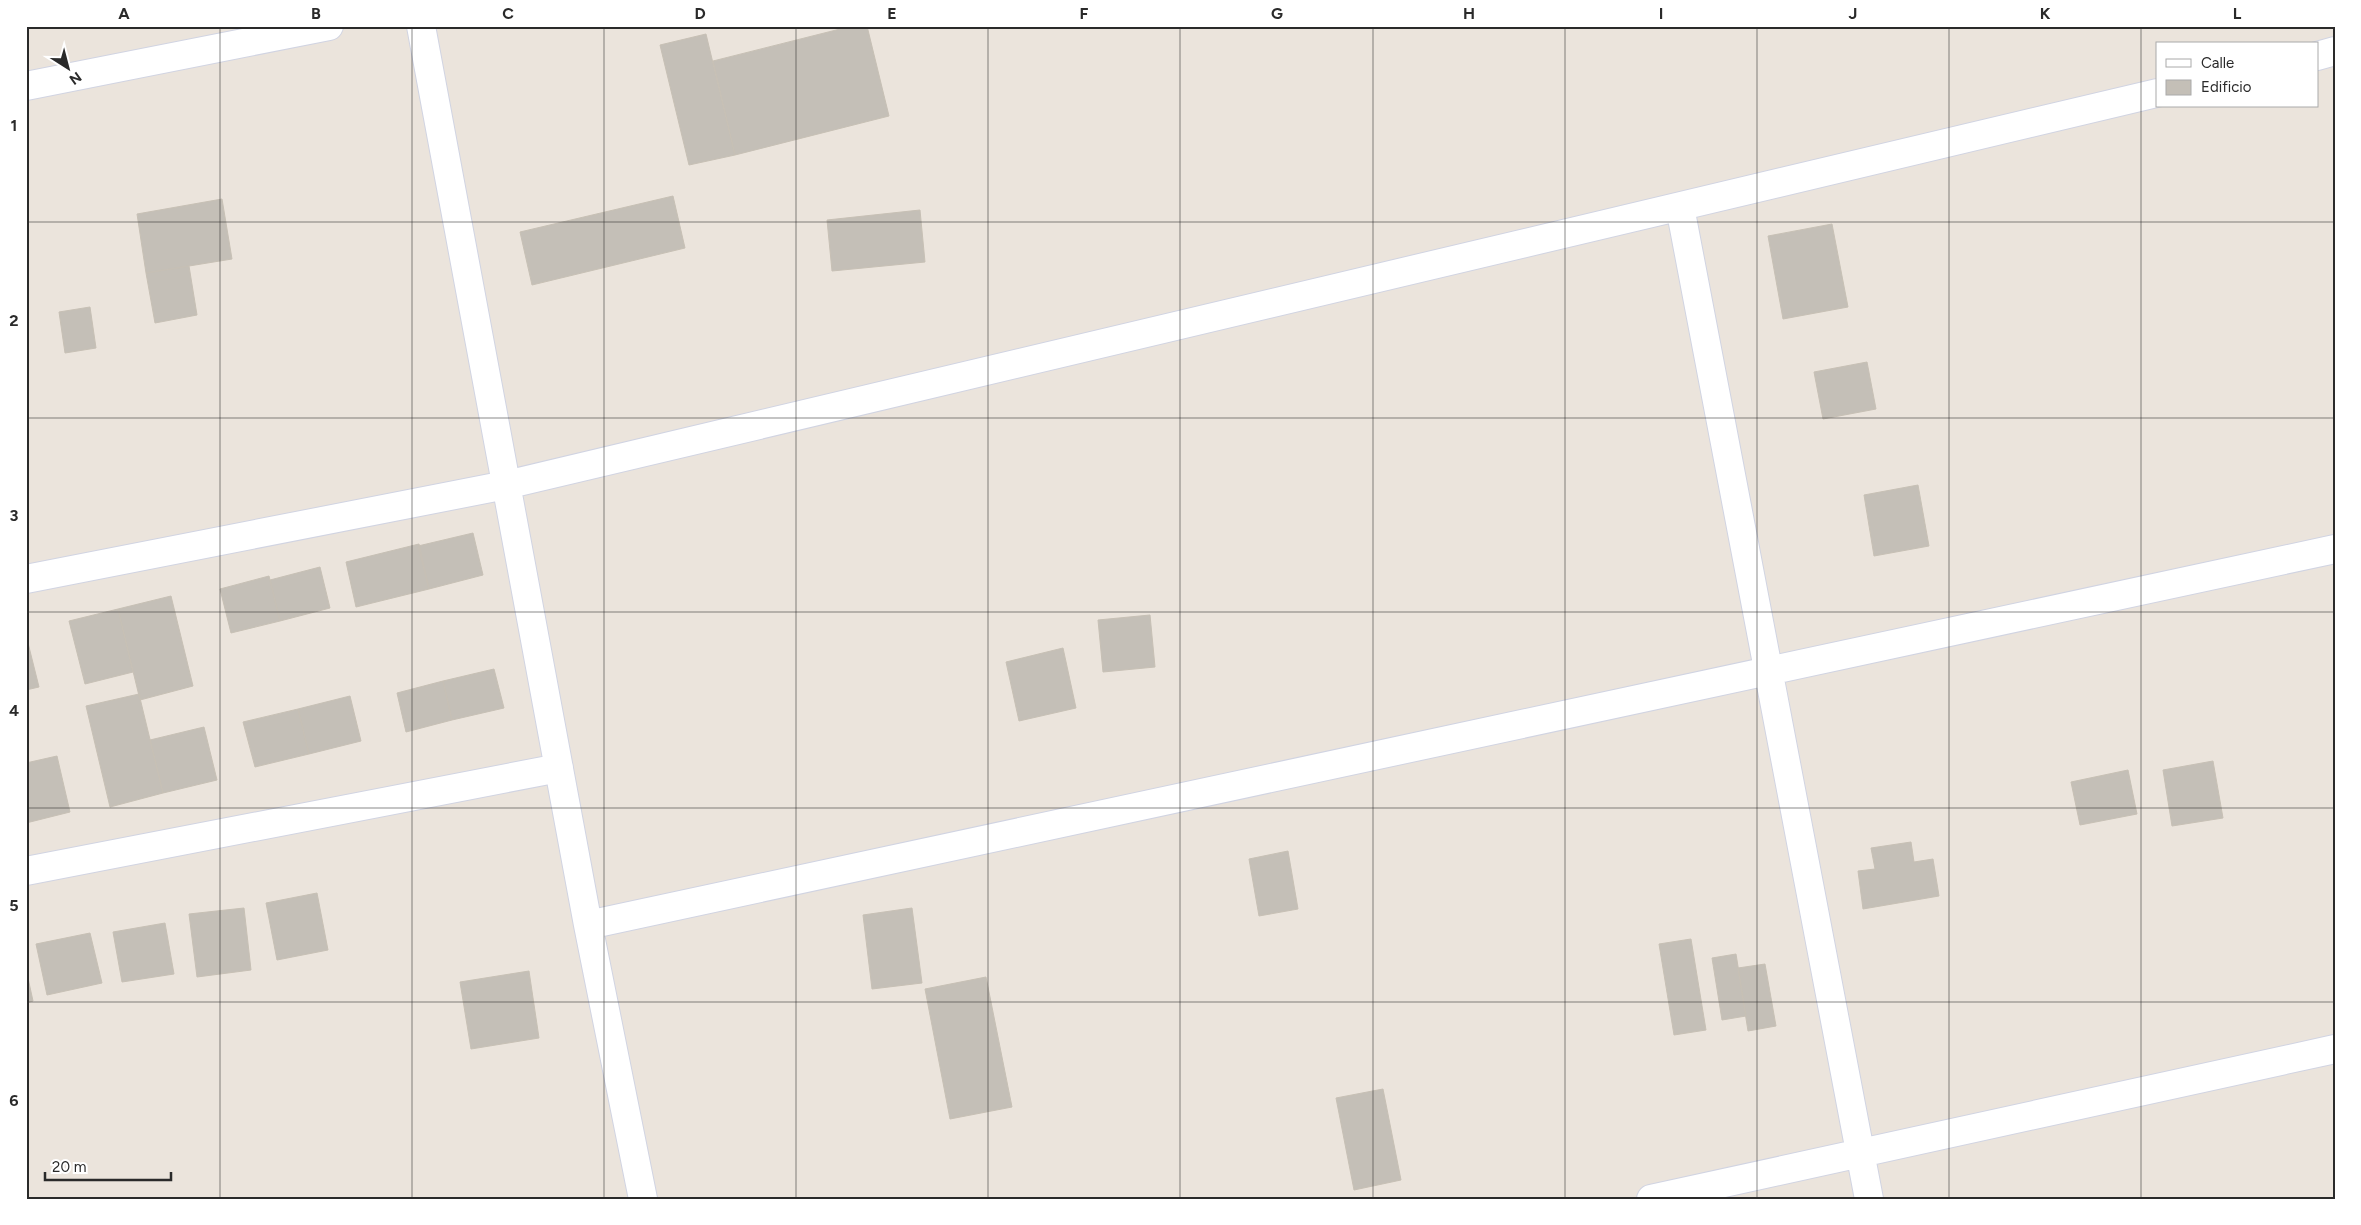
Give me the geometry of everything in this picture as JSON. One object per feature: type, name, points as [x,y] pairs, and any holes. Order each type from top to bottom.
[{"type":"street","points":[[26,86],[329,26]]},
{"type":"street","points":[[421,26],[588,925],[643,1199]]},
{"type":"street","points":[[2318,56],[2335,51]]},
{"type":"street","points":[[26,579],[506,485],[2156,94]]},
{"type":"street","points":[[1680,207],[1869,1199]]},
{"type":"street","points":[[588,925],[2335,549]]},
{"type":"street","points":[[26,871],[559,768]]},
{"type":"street","points":[[1651,1199],[2335,1049]]},
{"type":"building","points":[[852,26],[867,26],[889,116],[735,155],[713,61]]},
{"type":"building","points":[[706,34],[735,155],[689,165],[660,45]]},
{"type":"building","points":[[673,196],[685,248],[532,285],[520,232]]},
{"type":"building","points":[[222,199],[232,259],[146,273],[137,214]]},
{"type":"building","points":[[920,210],[925,262],[832,271],[827,220]]},
{"type":"building","points":[[1832,224],[1848,307],[1783,319],[1768,236]]},
{"type":"building","points":[[189,266],[197,315],[155,323],[146,273]]},
{"type":"building","points":[[90,307],[96,348],[65,353],[59,312]]},
{"type":"building","points":[[1867,362],[1876,409],[1823,419],[1814,372]]},
{"type":"building","points":[[1918,485],[1929,546],[1874,556],[1864,495]]},
{"type":"building","points":[[473,533],[483,575],[429,589],[418,546]]},
{"type":"building","points":[[419,544],[429,589],[356,607],[346,562]]},
{"type":"building","points":[[320,567],[330,608],[280,621],[270,580]]},
{"type":"building","points":[[269,576],[280,621],[231,633],[220,589]]},
{"type":"building","points":[[171,596],[193,686],[140,700],[118,609]]},
{"type":"building","points":[[118,609],[133,672],[85,684],[69,621]]},
{"type":"building","points":[[1150,615],[1155,667],[1103,672],[1098,620]]},
{"type":"building","points":[[26,635],[39,687],[26,690]]},
{"type":"building","points":[[1063,648],[1076,708],[1019,721],[1006,662]]},
{"type":"building","points":[[494,669],[504,708],[452,720],[443,681]]},
{"type":"building","points":[[443,681],[452,720],[406,732],[397,693]]},
{"type":"building","points":[[139,694],[163,793],[110,807],[86,706]]},
{"type":"building","points":[[350,696],[361,741],[309,754],[298,709]]},
{"type":"building","points":[[298,709],[309,754],[255,767],[243,722]]},
{"type":"building","points":[[204,727],[217,780],[163,793],[150,740]]},
{"type":"building","points":[[57,756],[70,812],[26,823],[26,763]]},
{"type":"building","points":[[2213,761],[2223,818],[2172,826],[2163,770]]},
{"type":"building","points":[[2128,770],[2137,814],[2080,825],[2071,782]]},
{"type":"building","points":[[1911,842],[1914,862],[1933,859],[1939,896],[1863,909],[1858,871],[1875,869],[1871,848]]},
{"type":"building","points":[[1288,851],[1298,909],[1259,916],[1249,859]]},
{"type":"building","points":[[317,893],[328,950],[277,960],[266,903]]},
{"type":"building","points":[[244,908],[251,970],[197,977],[189,914]]},
{"type":"building","points":[[912,908],[922,983],[872,989],[863,915]]},
{"type":"building","points":[[165,923],[174,974],[122,982],[113,932]]},
{"type":"building","points":[[90,933],[102,983],[47,995],[36,944]]},
{"type":"building","points":[[1691,939],[1706,1030],[1674,1035],[1659,944]]},
{"type":"building","points":[[1736,954],[1746,1016],[1722,1020],[1712,958]]},
{"type":"building","points":[[1765,964],[1776,1026],[1748,1031],[1738,968]]},
{"type":"building","points":[[26,969],[33,1001],[26,1003]]},
{"type":"building","points":[[529,971],[539,1038],[471,1049],[460,982]]},
{"type":"building","points":[[986,977],[1012,1107],[950,1119],[925,989]]},
{"type":"building","points":[[1383,1089],[1401,1180],[1354,1190],[1336,1098]]}]
